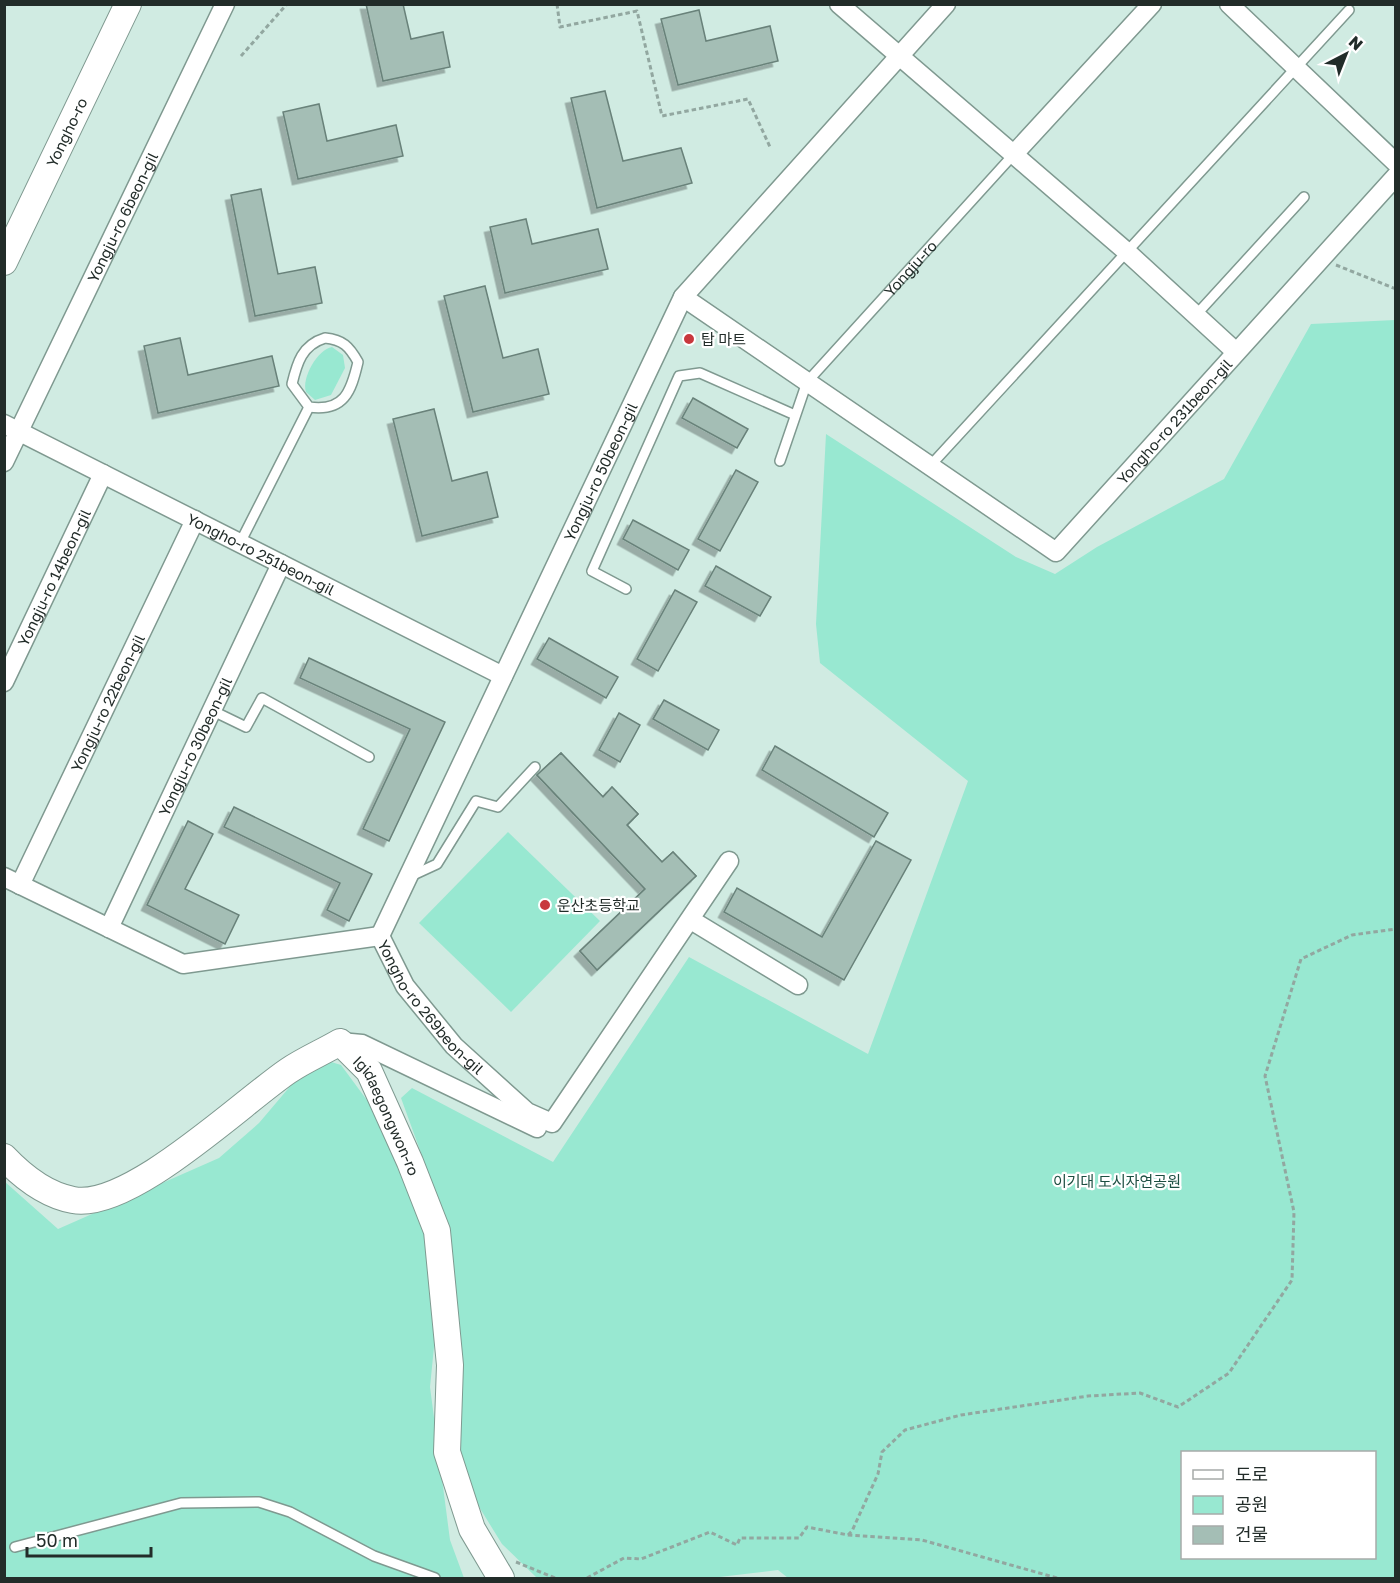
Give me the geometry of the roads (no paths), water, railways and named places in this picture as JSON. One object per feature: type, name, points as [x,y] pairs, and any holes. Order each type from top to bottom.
[{"type":"street","name":"Yongho-ro","points":[[4,262],[128,4]]},
{"type":"street","name":"Yongju-ro 6beon-gil","points":[[12,428],[225,4]]},
{"type":"street","points":[[839,4],[1127,252],[1236,352]]},
{"type":"street","name":"Yongju-ro 50beon-gil","points":[[380,936],[683,297],[946,4]]},
{"type":"street","points":[[1014,154],[1152,4]]},
{"type":"street","points":[[1229,4],[1395,163]]},
{"type":"street","name":"Yongho-ro 231beon-gil","points":[[683,297],[1056,552],[1395,176]]},
{"type":"street","points":[[4,462],[12,428]]},
{"type":"street","name":"Yongho-ro 251beon-gil","points":[[12,428],[503,676]]},
{"type":"street","name":"Yongju-ro 14beon-gil","points":[[4,682],[103,474]]},
{"type":"street","name":"Yongju-ro 22beon-gil","points":[[12,881],[195,520]]},
{"type":"street","name":"Yongju-ro 30beon-gil","points":[[109,928],[281,564]]},
{"type":"street","points":[[340,1042],[362,1044],[537,1128],[546,1128],[552,1123],[692,920],[729,861]]},
{"type":"street","name":"Yongho-ro 269beon-gil","points":[[12,881],[183,964],[380,936],[405,986],[454,1046],[527,1112],[552,1123]]},
{"type":"street","points":[[692,920],[798,985]]},
{"type":"street","name":"Igidaegongwon-ro","points":[[4,1158],[22,1176],[52,1193],[74,1201],[131,1187],[166,1164],[289,1071],[340,1042],[369,1071],[410,1162],[437,1231],[450,1365],[447,1452],[472,1529],[497,1575]]},
{"type":"lane","points":[[930,466],[1349,10]]},
{"type":"lane","name":"Yongju-ro","points":[[807,382],[1014,154]]},
{"type":"lane","points":[[1196,315],[1304,197]]},
{"type":"lane","points":[[325,338],[341,340],[351,349],[358,362],[353,385],[339,403],[325,409],[309,407],[292,384],[297,361],[312,342],[325,338]]},
{"type":"lane","points":[[626,589],[592,571],[679,376],[700,373],[795,415]]},
{"type":"lane","points":[[780,461],[807,382]]},
{"type":"lane","points":[[240,543],[309,407]]},
{"type":"lane","points":[[213,711],[246,727],[262,698],[369,757]]},
{"type":"lane","points":[[408,877],[437,864],[476,801],[498,807],[535,767]]},
{"type":"lane","points":[[15,1547],[181,1503],[259,1502],[290,1512],[374,1556],[435,1578]]},
{"type":"place","name":"탑 마트","points":[[689,339]]},
{"type":"place","name":"운산초등학교","points":[[545,905]]},
{"type":"park label","name":"이기대 도시자연공원","points":[[1117,1181]]}]
